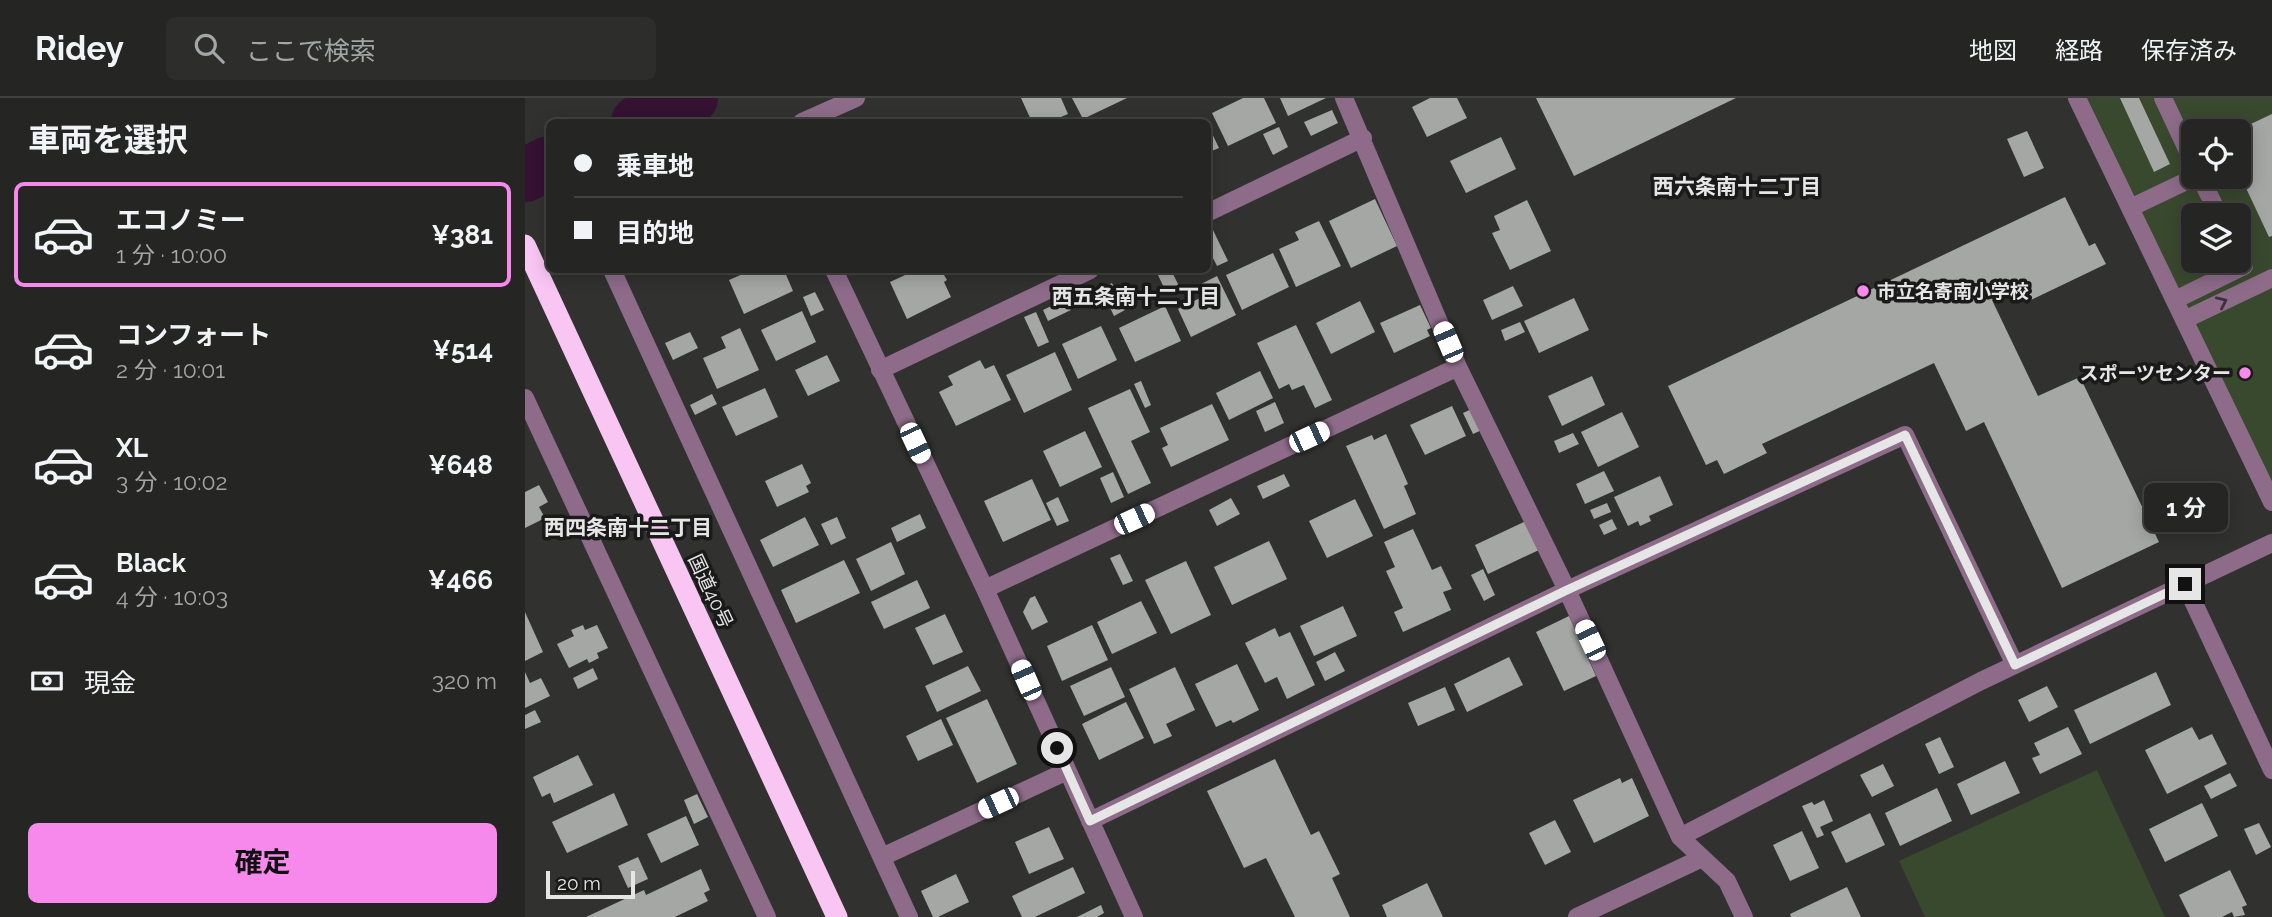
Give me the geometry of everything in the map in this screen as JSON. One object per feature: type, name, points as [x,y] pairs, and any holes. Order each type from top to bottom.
[{"type":"highway","name":"国道40号","points":[[525,245],[837,917]]},
{"type":"street","points":[[809,119],[856,98]]},
{"type":"street","points":[[1344,98],[1458,367],[1567,590],[1680,837],[1727,881],[1744,917]]},
{"type":"street","points":[[2077,98],[2272,502]]},
{"type":"street","points":[[2163,98],[2181,136]]},
{"type":"street","points":[[1211,211],[1363,138]]},
{"type":"street","points":[[2130,208],[2181,184]]},
{"type":"street","points":[[613,273],[909,917]]},
{"type":"street","points":[[835,273],[985,589],[1134,917]]},
{"type":"street","points":[[880,370],[1084,273]]},
{"type":"street","points":[[2175,300],[2230,273]]},
{"type":"street","points":[[2184,320],[2272,278]]},
{"type":"street","points":[[985,589],[1458,367]]},
{"type":"street","points":[[525,398],[767,917]]},
{"type":"street","points":[[1090,821],[1567,590],[1905,435],[2015,665]]},
{"type":"street","points":[[1680,837],[2015,665],[2272,543]]},
{"type":"street","points":[[2185,584],[2272,771]]},
{"type":"street","points":[[881,857],[1067,771]]},
{"type":"street","points":[[1577,917],[1702,858]]},
{"type":"green space","name":"スポーツセンター","points":[[2087,98],[2272,98],[2272,485]]},
{"type":"green space","points":[[2097,770],[2165,917],[1925,917],[1899,861]]},
{"type":"building","points":[[1021,98],[1061,98],[1068,114],[1056,119],[1031,119]]},
{"type":"building","points":[[1072,98],[1127,98],[1083,119]]},
{"type":"building","points":[[1243,98],[1264,98],[1276,123],[1228,146],[1212,113]]},
{"type":"building","points":[[1280,98],[1326,98],[1288,116]]},
{"type":"building","points":[[1430,98],[1457,98],[1467,118],[1427,137],[1412,107]]},
{"type":"building","points":[[1536,98],[1736,98],[1574,176]]},
{"type":"building","points":[[2120,98],[2139,98],[2170,164],[2154,172]]},
{"type":"building","points":[[1332,110],[1338,123],[1311,136],[1304,122]]},
{"type":"building","points":[[2272,114],[2272,236],[2269,237],[2246,189],[2251,189],[2251,124]]},
{"type":"building","points":[[1279,127],[1288,147],[1273,155],[1263,134]]},
{"type":"building","points":[[1211,131],[1219,148],[1211,151]]},
{"type":"building","points":[[2027,131],[2044,168],[2024,177],[2007,139]]},
{"type":"building","points":[[1501,137],[1516,169],[1466,193],[1450,161]]},
{"type":"building","points":[[2065,197],[2089,246],[2095,243],[2106,264],[2029,301],[2022,286],[1992,300],[2038,396],[2080,377],[2159,542],[2062,588],[1984,422],[1966,431],[1934,363],[1762,444],[1767,453],[1724,474],[1717,460],[1706,465],[1668,386]]},
{"type":"building","points":[[1375,199],[1397,246],[1351,268],[1329,221]]},
{"type":"building","points":[[1527,200],[1551,251],[1510,270],[1492,233],[1500,230],[1494,216]]},
{"type":"building","points":[[1319,221],[1341,266],[1296,287],[1279,249],[1299,240],[1295,232]]},
{"type":"building","points":[[1213,230],[1228,261],[1217,266],[1211,254]]},
{"type":"building","points":[[1273,253],[1289,287],[1242,310],[1226,275]]},
{"type":"building","points":[[745,273],[785,273],[793,291],[744,314],[729,280]]},
{"type":"building","points":[[910,273],[943,273],[951,297],[907,319],[890,282]]},
{"type":"building","points":[[1172,273],[1179,286],[1166,292],[1158,275]]},
{"type":"building","points":[[1217,276],[1236,315],[1191,337],[1178,309],[1206,295],[1201,284]]},
{"type":"building","points":[[1112,283],[1125,310],[1114,316],[1101,289]]},
{"type":"building","points":[[1513,286],[1523,306],[1492,320],[1483,300]]},
{"type":"building","points":[[815,292],[824,310],[811,316],[803,297]]},
{"type":"building","points":[[1574,298],[1589,330],[1539,353],[1524,321]]},
{"type":"building","points":[[1066,299],[1071,310],[1048,321],[1043,310]]},
{"type":"building","points":[[1360,301],[1375,332],[1331,354],[1316,323]]},
{"type":"building","points":[[1420,305],[1431,328],[1427,330],[1430,336],[1394,353],[1380,323]]},
{"type":"building","points":[[1165,306],[1181,341],[1135,362],[1119,328]]},
{"type":"building","points":[[802,311],[816,342],[776,361],[761,330]]},
{"type":"building","points":[[1036,312],[1049,342],[1038,347],[1024,317]]},
{"type":"building","points":[[1520,322],[1525,332],[1505,341],[1501,330]]},
{"type":"building","points":[[1296,325],[1332,400],[1315,408],[1304,385],[1292,390],[1289,384],[1279,389],[1257,343]]},
{"type":"building","points":[[1101,326],[1117,360],[1078,379],[1062,344]]},
{"type":"building","points":[[740,328],[759,370],[717,389],[703,358],[726,348],[721,337]]},
{"type":"building","points":[[690,332],[698,348],[673,360],[665,343]]},
{"type":"building","points":[[1055,352],[1072,390],[1024,413],[1006,375]]},
{"type":"building","points":[[827,355],[840,381],[808,396],[795,370]]},
{"type":"building","points":[[980,360],[985,369],[994,365],[1011,400],[956,426],[939,392],[953,385],[948,376]]},
{"type":"building","points":[[1260,371],[1273,398],[1229,420],[1216,393]]},
{"type":"building","points":[[1592,376],[1605,405],[1562,426],[1548,396]]},
{"type":"building","points":[[1141,381],[1151,405],[1145,408],[1134,384]]},
{"type":"building","points":[[765,388],[778,417],[736,436],[722,407]]},
{"type":"building","points":[[1130,389],[1150,432],[1131,441],[1151,483],[1128,494],[1088,408]]},
{"type":"building","points":[[712,394],[717,404],[695,415],[690,405]]},
{"type":"building","points":[[1275,402],[1284,423],[1265,432],[1256,411]]},
{"type":"building","points":[[1212,404],[1229,440],[1171,467],[1162,448],[1168,445],[1160,428]]},
{"type":"building","points":[[1452,406],[1466,436],[1425,455],[1410,425]]},
{"type":"building","points":[[1476,407],[1486,428],[1473,434],[1463,413]]},
{"type":"building","points":[[1622,412],[1639,447],[1598,467],[1581,432]]},
{"type":"building","points":[[1085,431],[1102,467],[1060,487],[1043,451]]},
{"type":"building","points":[[1573,433],[1579,444],[1559,453],[1554,441]]},
{"type":"building","points":[[1386,434],[1408,484],[1404,486],[1416,514],[1384,529],[1346,446],[1372,435],[1374,440]]},
{"type":"building","points":[[802,464],[811,483],[806,486],[809,492],[777,507],[765,481]]},
{"type":"building","points":[[1604,471],[1614,491],[1585,504],[1576,484]]},
{"type":"building","points":[[1113,472],[1124,497],[1111,503],[1100,478]]},
{"type":"building","points":[[1284,474],[1290,486],[1263,499],[1257,486]]},
{"type":"building","points":[[1660,476],[1673,505],[1649,516],[1651,521],[1640,526],[1638,521],[1628,526],[1614,497]]},
{"type":"building","points":[[1032,479],[1051,520],[1003,542],[984,501]]},
{"type":"building","points":[[539,485],[548,502],[539,507],[545,518],[525,528],[525,492]]},
{"type":"building","points":[[1058,497],[1069,521],[1057,526],[1046,503]]},
{"type":"building","points":[[1231,498],[1240,514],[1217,526],[1209,510]]},
{"type":"building","points":[[1355,499],[1373,536],[1327,558],[1309,521]]},
{"type":"building","points":[[1607,503],[1611,512],[1594,519],[1590,510]]},
{"type":"building","points":[[920,514],[926,528],[897,542],[891,528]]},
{"type":"building","points":[[805,517],[819,545],[773,567],[760,540]]},
{"type":"building","points":[[837,517],[846,538],[831,545],[821,524]]},
{"type":"building","points":[[1612,519],[1617,529],[1604,535],[1599,525]]},
{"type":"building","points":[[1526,521],[1539,550],[1488,574],[1475,545]]},
{"type":"building","points":[[1413,529],[1432,570],[1441,566],[1452,589],[1443,592],[1451,610],[1403,632],[1394,612],[1403,608],[1386,571],[1395,567],[1384,542]]},
{"type":"building","points":[[1269,541],[1287,579],[1232,605],[1214,567]]},
{"type":"building","points":[[891,542],[905,574],[871,591],[856,559]]},
{"type":"building","points":[[1120,554],[1133,581],[1123,585],[1110,558]]},
{"type":"building","points":[[844,560],[860,593],[796,623],[781,590]]},
{"type":"building","points":[[1186,561],[1211,615],[1171,634],[1145,580]]},
{"type":"building","points":[[1483,569],[1495,595],[1484,601],[1471,575]]},
{"type":"building","points":[[917,580],[930,608],[884,629],[871,602]]},
{"type":"building","points":[[1035,596],[1048,622],[1032,630],[1023,612],[1030,598]]},
{"type":"building","points":[[1141,601],[1157,633],[1112,654],[1097,622]]},
{"type":"building","points":[[1343,606],[1357,636],[1314,656],[1300,626]]},
{"type":"building","points":[[525,612],[543,652],[525,661]]},
{"type":"building","points":[[945,614],[963,652],[933,665],[915,628]]},
{"type":"building","points":[[1569,616],[1596,676],[1564,691],[1536,632]]},
{"type":"building","points":[[583,625],[585,630],[597,625],[608,648],[597,653],[599,658],[589,663],[587,659],[569,668],[557,644],[574,636],[571,630]]},
{"type":"building","points":[[1092,625],[1108,660],[1062,681],[1047,646]]},
{"type":"building","points":[[1275,628],[1279,637],[1290,632],[1315,685],[1287,699],[1277,677],[1265,683],[1245,643]]},
{"type":"building","points":[[1335,652],[1345,671],[1325,681],[1316,662]]},
{"type":"building","points":[[1509,657],[1523,685],[1467,712],[1454,684]]},
{"type":"building","points":[[1237,664],[1259,710],[1233,723],[1231,720],[1216,727],[1195,684]]},
{"type":"building","points":[[968,666],[981,691],[937,712],[925,686]]},
{"type":"building","points":[[1111,667],[1125,697],[1084,716],[1070,686]]},
{"type":"building","points":[[1175,667],[1195,710],[1166,724],[1172,736],[1154,744],[1129,689]]},
{"type":"building","points":[[593,668],[598,679],[578,689],[573,678]]},
{"type":"building","points":[[525,672],[530,683],[541,678],[550,696],[525,708]]},
{"type":"building","points":[[2156,672],[2171,705],[2090,744],[2074,710]]},
{"type":"building","points":[[2047,686],[2058,707],[2029,722],[2018,700]]},
{"type":"building","points":[[1445,687],[1455,710],[1418,726],[1408,703]]},
{"type":"building","points":[[987,699],[1017,764],[977,783],[946,718]]},
{"type":"building","points":[[1126,702],[1144,738],[1099,760],[1082,724]]},
{"type":"building","points":[[535,710],[541,722],[525,729],[525,715]]},
{"type":"building","points":[[941,719],[953,745],[918,761],[906,736]]},
{"type":"building","points":[[2068,727],[2082,754],[2040,774],[2032,758],[2040,755],[2034,743]]},
{"type":"building","points":[[2192,727],[2199,740],[2212,734],[2227,764],[2167,794],[2145,750]]},
{"type":"building","points":[[1940,737],[1954,767],[1939,774],[1925,744]]},
{"type":"building","points":[[578,755],[593,785],[554,803],[550,793],[542,797],[533,777]]},
{"type":"building","points":[[1275,759],[1311,835],[1319,831],[1340,874],[1332,878],[1350,917],[1295,917],[1266,858],[1244,868],[1207,791]]},
{"type":"building","points":[[2005,761],[2020,793],[1971,815],[1957,784]]},
{"type":"building","points":[[1883,764],[1894,786],[1872,797],[1860,775]]},
{"type":"building","points":[[2230,773],[2237,786],[2211,799],[2204,786]]},
{"type":"building","points":[[1620,778],[1622,783],[1632,778],[1649,816],[1594,843],[1573,800]]},
{"type":"building","points":[[1937,788],[1952,821],[1900,846],[1885,813]]},
{"type":"building","points":[[614,793],[628,825],[567,853],[552,822]]},
{"type":"building","points":[[697,794],[708,817],[694,824],[684,800]]},
{"type":"building","points":[[1824,800],[1833,821],[1820,827],[1824,835],[1817,838],[1802,806],[1812,802],[1814,805]]},
{"type":"building","points":[[2202,803],[2218,836],[2165,862],[2149,829]]},
{"type":"building","points":[[1870,813],[1885,845],[1846,863],[1831,832]]},
{"type":"building","points":[[686,816],[699,845],[661,863],[647,834]]},
{"type":"building","points":[[1555,820],[1571,852],[1545,865],[1529,833]]},
{"type":"building","points":[[2259,823],[2271,847],[2256,855],[2244,829]]},
{"type":"building","points":[[1049,827],[1064,859],[1029,874],[1015,842]]},
{"type":"building","points":[[1802,831],[1819,868],[1790,881],[1773,845]]},
{"type":"building","points":[[638,857],[648,879],[628,888],[618,866]]},
{"type":"building","points":[[1073,867],[1085,893],[1035,917],[1022,917],[1012,896]]},
{"type":"building","points":[[701,869],[710,890],[704,893],[708,901],[675,917],[586,917],[644,890],[646,895]]},
{"type":"building","points":[[2230,870],[2247,905],[2242,907],[2245,915],[2234,917],[2232,912],[2222,917],[2190,917],[2179,895]]},
{"type":"building","points":[[956,874],[969,902],[933,917],[921,891]]},
{"type":"building","points":[[1427,883],[1443,917],[1387,917],[1382,905]]},
{"type":"building","points":[[1847,887],[1861,917],[1791,917],[1790,914]]},
{"type":"building","points":[[1101,905],[1104,913],[1097,917],[1077,917]]},
{"type":"waterway","points":[[645,119],[691,98]]},
{"type":"waterway","points":[[525,175],[546,164]]},
{"type":"place","name":"市立名寄南小学校","points":[[1863,291]]},
{"type":"place","name":"スポーツセンター","points":[[2245,373]]},
{"type":"district","name":"西六条南十二丁目","points":[[1737,186]]},
{"type":"district","name":"西五条南十二丁目","points":[[1136,296]]},
{"type":"district","name":"西四条南十二丁目","points":[[628,527]]},
{"type":"route","points":[[1057,748],[1090,821],[1567,590],[1905,435],[2015,665],[2185,584]]}]
